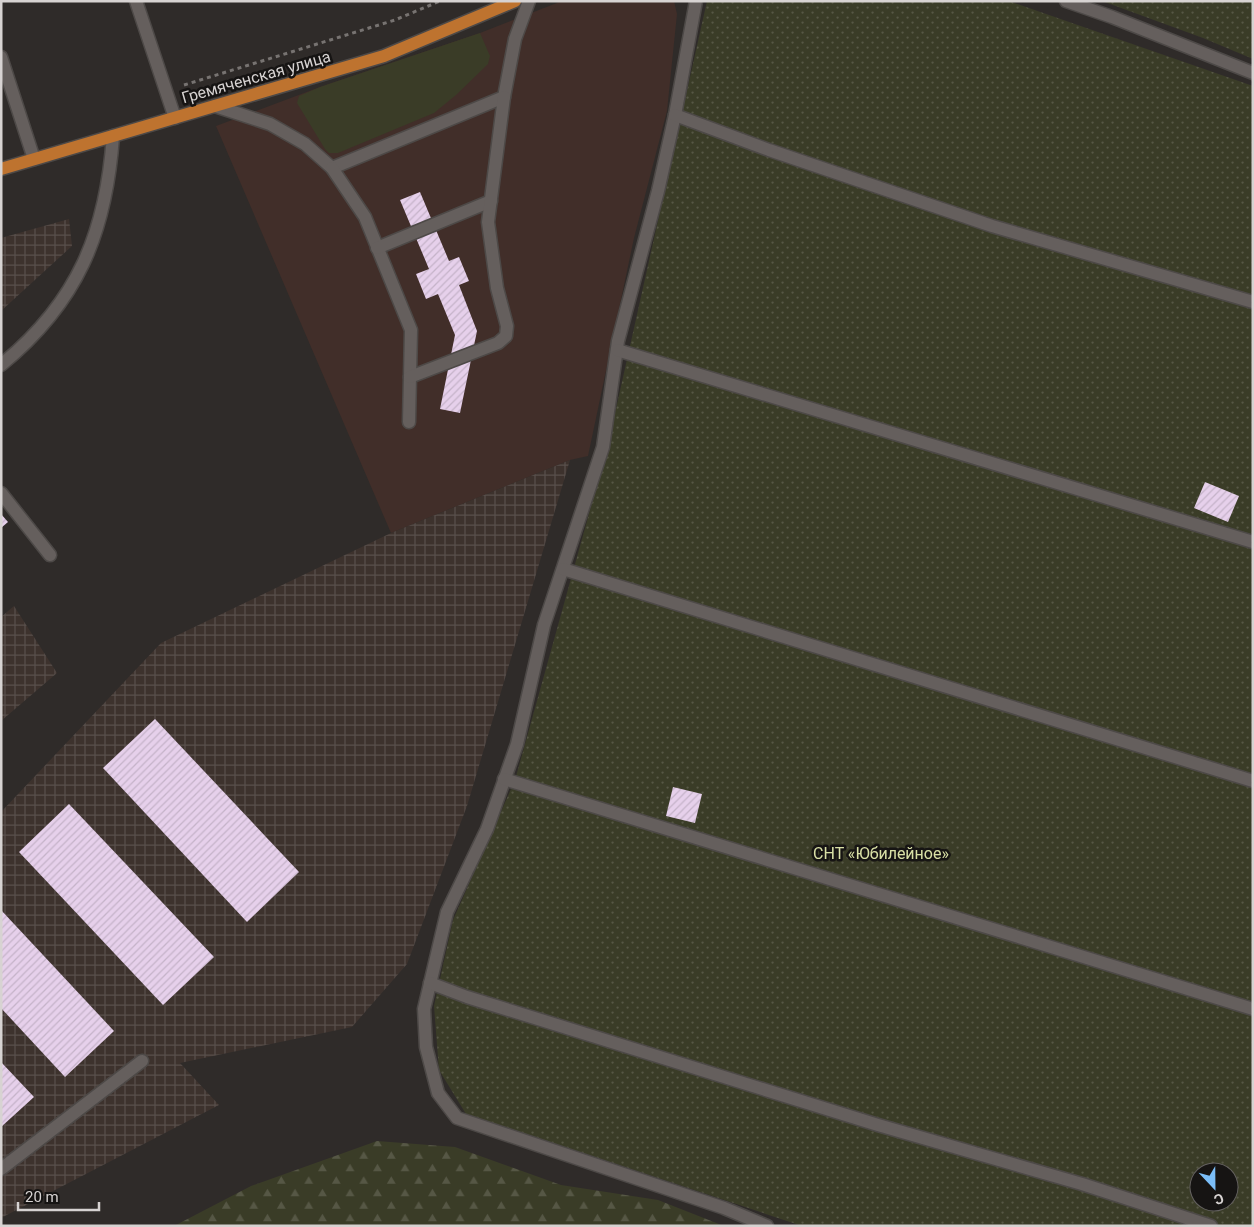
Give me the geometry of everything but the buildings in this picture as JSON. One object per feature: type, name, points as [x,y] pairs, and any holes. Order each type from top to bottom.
[{"type":"main road","name":"Гремяченская улица","points":[[1,169],[384,56],[515,1]]},
{"type":"street","points":[[136,1],[175,118]]},
{"type":"street","points":[[410,377],[498,343],[506,336],[507,326],[497,288],[488,222],[504,96],[515,39],[529,1]]},
{"type":"street","points":[[696,1],[675,115],[617,350],[603,447],[544,626],[517,744],[487,829],[447,912],[424,1009],[426,1047],[438,1093],[458,1118],[724,1208],[767,1226]]},
{"type":"street","points":[[1066,1],[1112,17],[1253,73]]},
{"type":"street","points":[[1,57],[34,159]]},
{"type":"street","points":[[332,168],[504,96]]},
{"type":"street","points":[[215,106],[270,124],[306,144],[332,168],[365,217],[411,330],[408,422]]},
{"type":"street","points":[[675,115],[769,150],[992,226],[1253,302]]},
{"type":"street","points":[[1,365],[16,353],[66,298],[91,250],[110,179],[113,136]]},
{"type":"street","points":[[377,248],[491,202]]},
{"type":"street","points":[[617,350],[1253,542]]},
{"type":"street","points":[[1,493],[50,555]]},
{"type":"street","points":[[563,569],[1253,781]]},
{"type":"street","points":[[504,779],[1253,1009]]},
{"type":"street","points":[[430,983],[467,997],[745,1084],[1082,1184],[1211,1226]]},
{"type":"street","points":[[1,1169],[142,1061]]},
{"type":"path","points":[[166,91],[394,20],[440,1]]},
{"type":"shaded area","points":[[562,1],[674,1],[677,14],[667,111],[634,238],[588,456],[570,460],[391,533],[216,126],[320,87],[480,33]]},
{"type":"shaded area","points":[[69,219],[72,246],[1,311],[1,238]]},
{"type":"shaded area","points":[[570,460],[467,806],[407,964],[352,1027],[180,1063],[219,1105],[1,1218],[1,812],[161,643],[391,533]]},
{"type":"shaded area","points":[[14,606],[57,673],[1,721],[1,617]]},
{"type":"green space","name":"СНТ «Юбилейное»","points":[[707,1],[1009,1],[1253,86],[1253,1226],[802,1226],[466,1114],[439,1070],[434,1006],[453,920],[515,780],[607,449]]},
{"type":"green space","points":[[1102,1],[1253,1],[1253,59],[1203,38]]},
{"type":"green space","points":[[480,33],[490,56],[488,64],[456,95],[434,113],[338,153],[329,153],[325,149],[297,103],[299,96],[320,87]]},
{"type":"green space","points":[[377,1141],[455,1147],[561,1185],[658,1200],[724,1226],[174,1226],[251,1186]]}]
